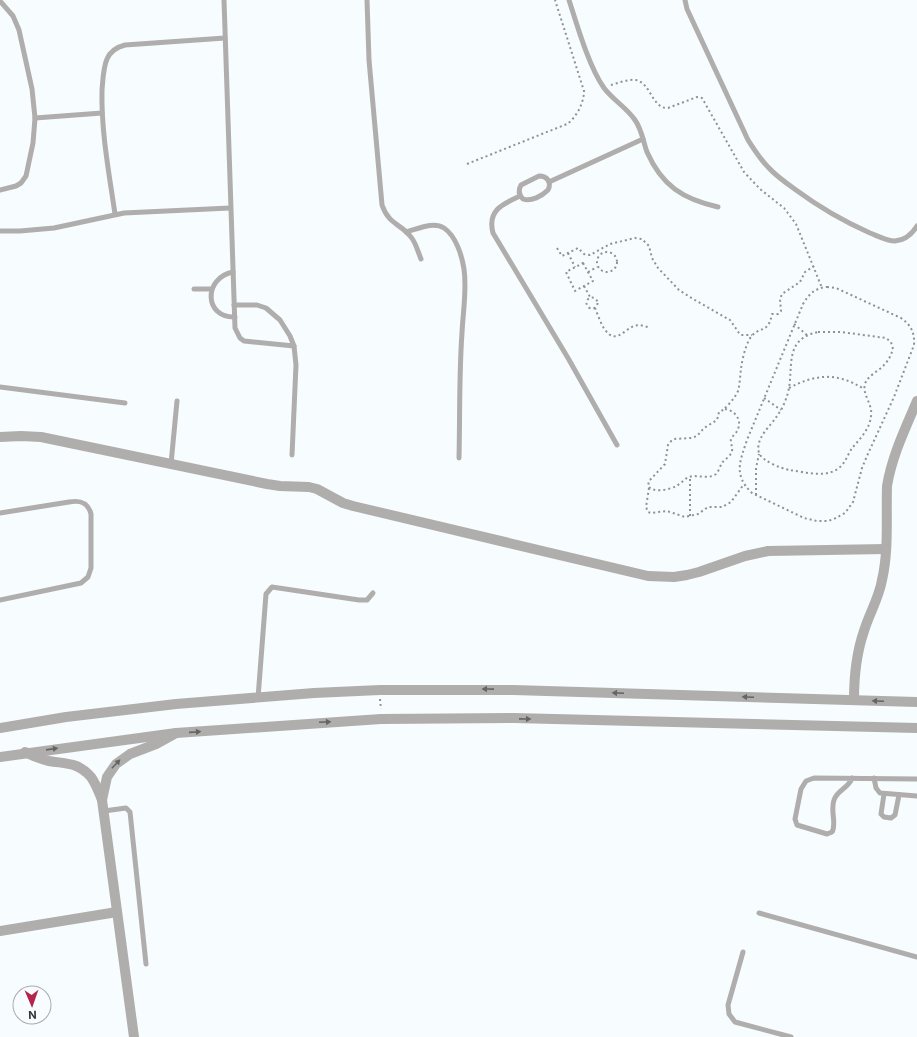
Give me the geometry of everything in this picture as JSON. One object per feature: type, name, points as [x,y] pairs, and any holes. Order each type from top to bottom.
[{"type":"street","points":[[854,700],[854,683],[859,648],[879,593],[884,571],[886,549],[887,486],[889,475],[894,455],[917,401]]},
{"type":"street","points":[[0,436],[41,437],[267,484],[309,487],[317,489],[343,503],[353,506],[648,576],[674,577],[687,575],[745,556],[768,551],[886,549]]},
{"type":"street","points":[[0,728],[121,710],[176,704],[380,690],[513,690],[917,702]]},
{"type":"street","points":[[0,756],[176,733],[381,719],[514,718],[917,728]]},
{"type":"street","points":[[906,728],[917,732]]},
{"type":"street","points":[[102,800],[107,778],[111,770],[122,758],[156,744],[176,733]]},
{"type":"street","points":[[25,752],[42,759],[67,762],[85,771],[91,778],[102,800],[134,1037]]},
{"type":"street","points":[[0,931],[117,912]]},
{"type":"lane","points":[[224,0],[230,208],[234,305],[237,334],[244,341],[294,346]]},
{"type":"lane","points":[[367,0],[369,60],[382,205],[390,220],[406,232],[411,238],[421,260]]},
{"type":"lane","points":[[569,0],[590,58],[603,87],[636,122],[651,160],[657,170],[671,186],[692,200],[718,207]]},
{"type":"lane","points":[[685,0],[687,9],[748,140],[768,167],[784,181],[824,209],[857,227],[884,239],[891,241],[903,239],[909,236],[917,226]]},
{"type":"lane","points":[[0,1],[13,16],[22,38],[32,89],[35,118],[33,143],[26,176],[21,183],[16,186],[0,190]]},
{"type":"lane","points":[[115,214],[102,113],[105,65],[110,55],[117,48],[125,45],[225,38]]},
{"type":"lane","points":[[35,118],[102,113]]},
{"type":"lane","points":[[549,182],[643,139]]},
{"type":"lane","points":[[539,176],[545,177],[549,182],[550,188],[546,192],[529,200],[523,199],[520,196],[519,188],[524,183],[539,176]]},
{"type":"lane","points":[[520,196],[501,205],[497,209],[492,218],[493,233],[568,358],[617,445]]},
{"type":"lane","points":[[0,231],[54,228],[115,214],[133,212],[230,208]]},
{"type":"lane","points":[[406,232],[433,225],[442,227],[446,229],[452,237],[462,259],[465,288],[462,332],[459,458]]},
{"type":"lane","points":[[233,272],[228,273],[218,279],[212,288],[211,295],[214,308],[223,316],[235,317]]},
{"type":"lane","points":[[194,289],[212,288]]},
{"type":"lane","points":[[234,305],[257,305],[274,313],[286,328],[294,346],[296,365],[292,454]]},
{"type":"lane","points":[[0,387],[125,403]]},
{"type":"lane","points":[[171,464],[177,401]]},
{"type":"lane","points":[[0,513],[69,502],[80,501],[84,503],[90,509],[91,561],[90,573],[81,583],[0,600]]},
{"type":"lane","points":[[258,698],[266,594],[272,587],[359,600],[367,600],[373,594]]},
{"type":"lane","points":[[852,778],[850,784],[842,789],[834,798],[832,811],[834,828],[832,832],[827,834],[799,827],[795,820],[796,812],[801,788],[806,781],[814,778],[852,778],[874,778],[917,779]]},
{"type":"lane","points":[[874,778],[877,790],[880,793],[917,796]]},
{"type":"lane","points":[[884,794],[881,814],[884,817],[890,818],[895,815],[898,795]]},
{"type":"lane","points":[[104,811],[126,808],[130,812],[146,964]]},
{"type":"lane","points":[[759,913],[917,957]]},
{"type":"lane","points":[[743,952],[728,1005],[729,1014],[735,1022],[791,1037]]},
{"type":"path","points":[[467,164],[567,124],[576,115],[583,99],[584,91],[555,0]]},
{"type":"path","points":[[603,87],[631,80],[637,81],[643,84],[663,108],[668,108],[697,97],[702,98],[744,172],[760,189],[784,208],[796,224],[822,288]]},
{"type":"path","points":[[557,248],[562,256],[578,248],[584,254],[590,255],[610,244],[635,238],[642,239],[649,246],[652,258],[658,268],[679,290],[693,300],[730,320],[741,335],[752,335]]},
{"type":"path","points":[[608,252],[615,255],[617,262],[616,266],[611,271],[603,272],[597,267],[596,259],[601,253],[608,252]]},
{"type":"path","points":[[568,253],[575,267]]},
{"type":"path","points":[[583,263],[588,272],[593,281],[575,291],[566,272],[583,263]]},
{"type":"path","points":[[744,484],[727,506],[708,507],[698,514],[690,516],[681,516],[667,511],[651,513],[648,512],[646,507],[649,481],[665,464],[668,445],[670,442],[674,439],[691,438],[697,436],[707,426],[717,420],[719,412],[725,409],[738,390],[741,365],[748,342],[752,335],[769,325],[772,314],[778,314],[780,311],[780,300],[782,294],[800,282],[806,270],[814,266]]},
{"type":"path","points":[[588,272],[597,267]]},
{"type":"path","points":[[584,286],[590,298]]},
{"type":"path","points":[[822,288],[836,288],[901,318],[910,326],[914,345],[894,397],[862,468],[853,502],[845,513],[828,521],[817,521],[804,518],[752,493],[744,484],[740,473],[739,462],[803,304],[809,294],[822,288]]},
{"type":"path","points":[[590,298],[595,297],[597,299],[598,304],[595,308]]},
{"type":"path","points":[[590,298],[587,302],[588,306],[590,308],[595,308]]},
{"type":"path","points":[[595,308],[606,331],[611,335],[621,335],[634,326],[644,326],[650,328]]},
{"type":"path","points":[[794,324],[807,335]]},
{"type":"path","points":[[756,495],[756,468],[759,443],[764,432],[780,410],[789,388],[790,362],[792,354],[799,342],[807,335],[818,332],[842,332],[875,336],[889,340],[894,350],[891,356],[884,366],[868,378],[864,389],[871,406],[871,420],[864,435],[851,450],[841,467],[825,474],[787,470],[780,468],[763,458],[759,452]]},
{"type":"path","points":[[789,388],[815,378],[833,377],[850,381],[864,389]]},
{"type":"path","points":[[764,398],[780,410]]},
{"type":"path","points":[[649,488],[654,490],[670,489],[690,477],[709,476],[718,471],[730,454],[731,438],[738,429],[739,422],[738,418],[733,412],[725,409]]},
{"type":"path","points":[[690,477],[690,516]]},
{"type":"path","points":[[380,690],[381,719]]}]
